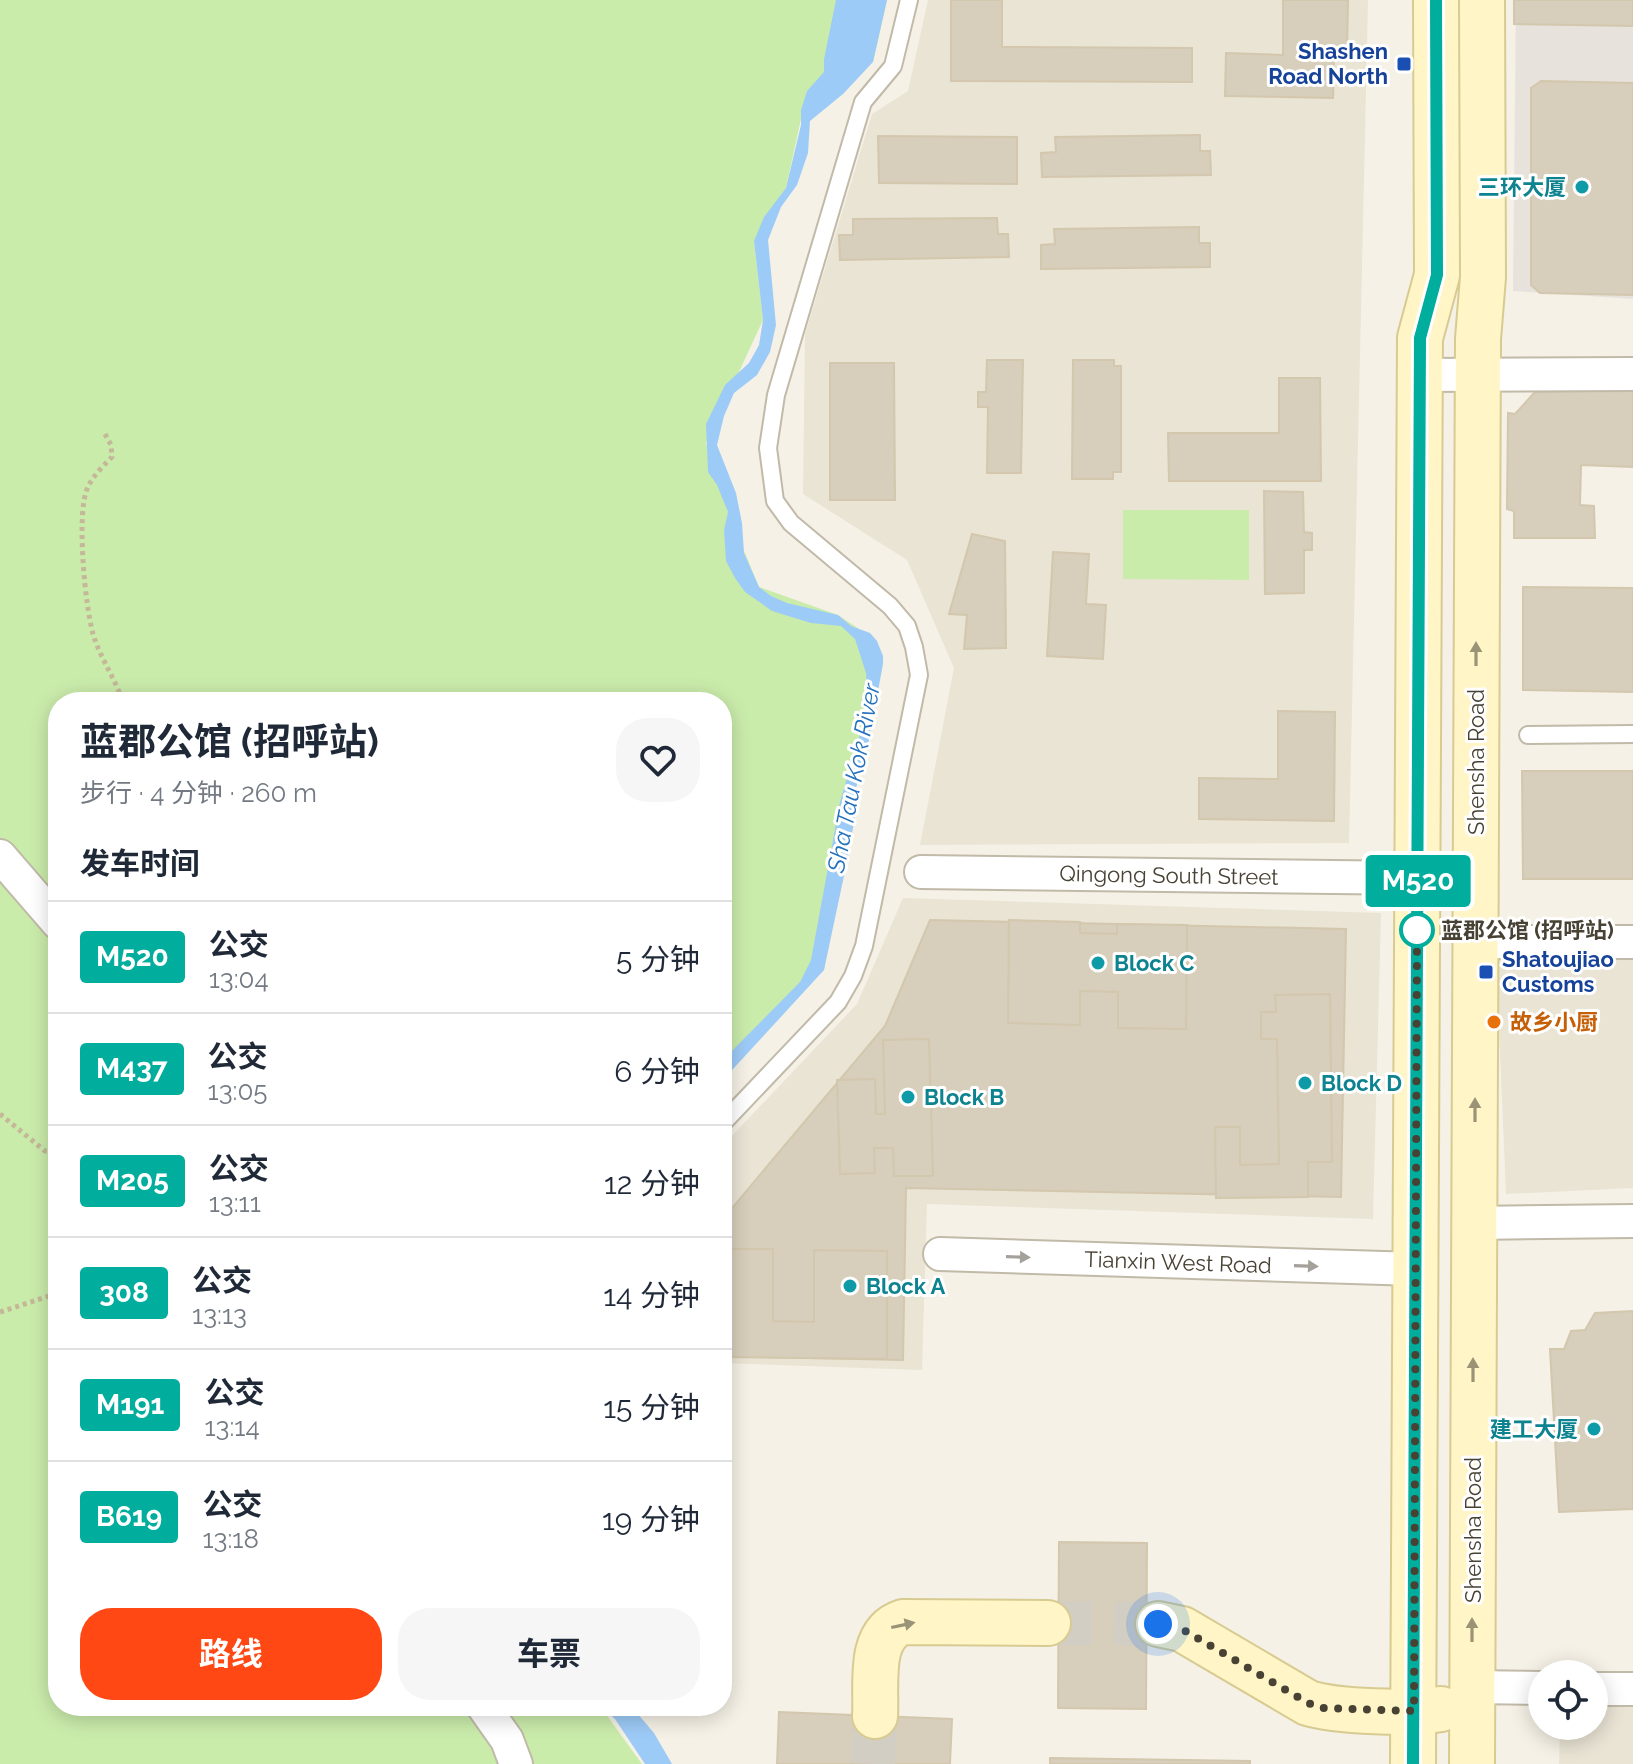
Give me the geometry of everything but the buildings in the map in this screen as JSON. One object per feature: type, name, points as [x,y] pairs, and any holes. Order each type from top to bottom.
[{"type":"main road","points":[[1413,1764],[1420,338],[1437,275],[1436,0]]},
{"type":"main road","name":"Shensha Road","points":[[1472,1764],[1478,375],[1483,277],[1482,0]]},
{"type":"main road","points":[[875,1716],[878,1645],[892,1625],[903,1622],[1048,1623]]},
{"type":"main road","points":[[1158,1624],[1182,1629],[1308,1703],[1323,1708],[1414,1711],[1451,1706],[1472,1687]]},
{"type":"street","points":[[1420,375],[1633,374]]},
{"type":"street","points":[[0,856],[48,911]]},
{"type":"street","name":"Qingong South Street","points":[[921,872],[1418,878]]},
{"type":"street","points":[[1475,942],[1633,942]]},
{"type":"street","points":[[1474,1223],[1633,1221]]},
{"type":"street","name":"Tianxin West Road","points":[[940,1254],[1416,1269]]},
{"type":"street","points":[[1472,1687],[1528,1688]]},
{"type":"street","points":[[1608,1689],[1633,1689]]},
{"type":"street","points":[[490,1716],[507,1740],[516,1764]]},
{"type":"lane","points":[[732,1113],[838,1002],[853,976],[864,946],[919,675],[907,626],[890,606],[791,523],[775,501],[768,448],[776,395],[863,102],[893,66],[909,0]]},
{"type":"lane","points":[[1528,735],[1633,734]]},
{"type":"path","points":[[105,434],[111,445],[112,457],[87,489],[83,504],[83,566],[93,635],[103,662],[115,677],[120,692]]},
{"type":"path","points":[[0,1114],[48,1151]]},
{"type":"path","points":[[0,1312],[48,1296]]},
{"type":"shaded area","points":[[928,0],[1368,0],[1349,843],[920,845],[954,668],[907,560],[803,494],[805,334],[872,114],[908,91]]},
{"type":"shaded area","name":"三环大厦","points":[[1516,0],[1633,0],[1633,299],[1513,291]]},
{"type":"shaded area","points":[[903,898],[1381,913],[1373,1219],[927,1204],[922,1370],[732,1363],[732,1136],[857,1004]]},
{"type":"shaded area","points":[[1633,957],[1633,1188],[1506,1194],[1496,960]]},
{"type":"shaded area","points":[[1608,1701],[1633,1702],[1633,1764],[1559,1764],[1560,1740],[1608,1740]]},
{"type":"green space","points":[[0,0],[887,0],[873,62],[807,91],[786,188],[754,241],[763,320],[706,443],[728,512],[759,587],[838,615],[877,641],[824,970],[782,1002],[732,1058],[732,692],[48,692],[48,1716],[607,1716],[642,1764],[0,1764]]},
{"type":"green space","points":[[1123,510],[1249,510],[1249,580],[1123,579]]},
{"type":"water","name":"Sha Tau Kok River","points":[[836,0],[887,0],[873,62],[843,94],[810,121],[808,153],[797,185],[781,207],[768,240],[776,325],[770,352],[757,375],[734,393],[717,445],[736,493],[744,553],[759,587],[787,603],[838,615],[851,626],[870,633],[877,641],[883,664],[867,750],[856,788],[848,857],[824,970],[732,1070],[732,1051],[800,982],[811,960],[840,802],[868,707],[866,673],[855,639],[841,626],[811,623],[772,611],[745,592],[735,578],[726,561],[724,530],[728,512],[708,472],[706,424],[725,385],[749,363],[759,345],[763,320],[754,241],[764,217],[786,188],[801,125],[801,110],[807,91],[824,72]]},
{"type":"water","points":[[612,1716],[640,1716],[654,1733],[672,1764],[645,1764]]},
{"type":"tunnel","points":[[1048,1623],[1158,1624]]},
{"type":"tunnel","points":[[873,1764],[875,1716]]},
{"type":"bus line","name":"M520","points":[[1413,1764],[1420,338],[1437,275],[1436,0]]},
{"type":"place","name":"Shashen Road North","points":[[1404,64]]},
{"type":"place","name":"三环大厦","points":[[1582,187]]},
{"type":"place","name":"蓝郡公馆 (招呼站)","points":[[1417,930]]},
{"type":"place","name":"Block C","points":[[1098,963]]},
{"type":"place","name":"Shatoujiao Customs","points":[[1486,972]]},
{"type":"place","name":"故乡小厨","points":[[1494,1022]]},
{"type":"place","name":"Block D","points":[[1305,1083]]},
{"type":"place","name":"Block B","points":[[908,1097]]},
{"type":"place","name":"Block A","points":[[850,1286]]},
{"type":"place","name":"建工大厦","points":[[1594,1429]]},
{"type":"route","points":[[1158,1624],[1182,1629],[1308,1703],[1323,1708],[1414,1711],[1417,930]]}]
